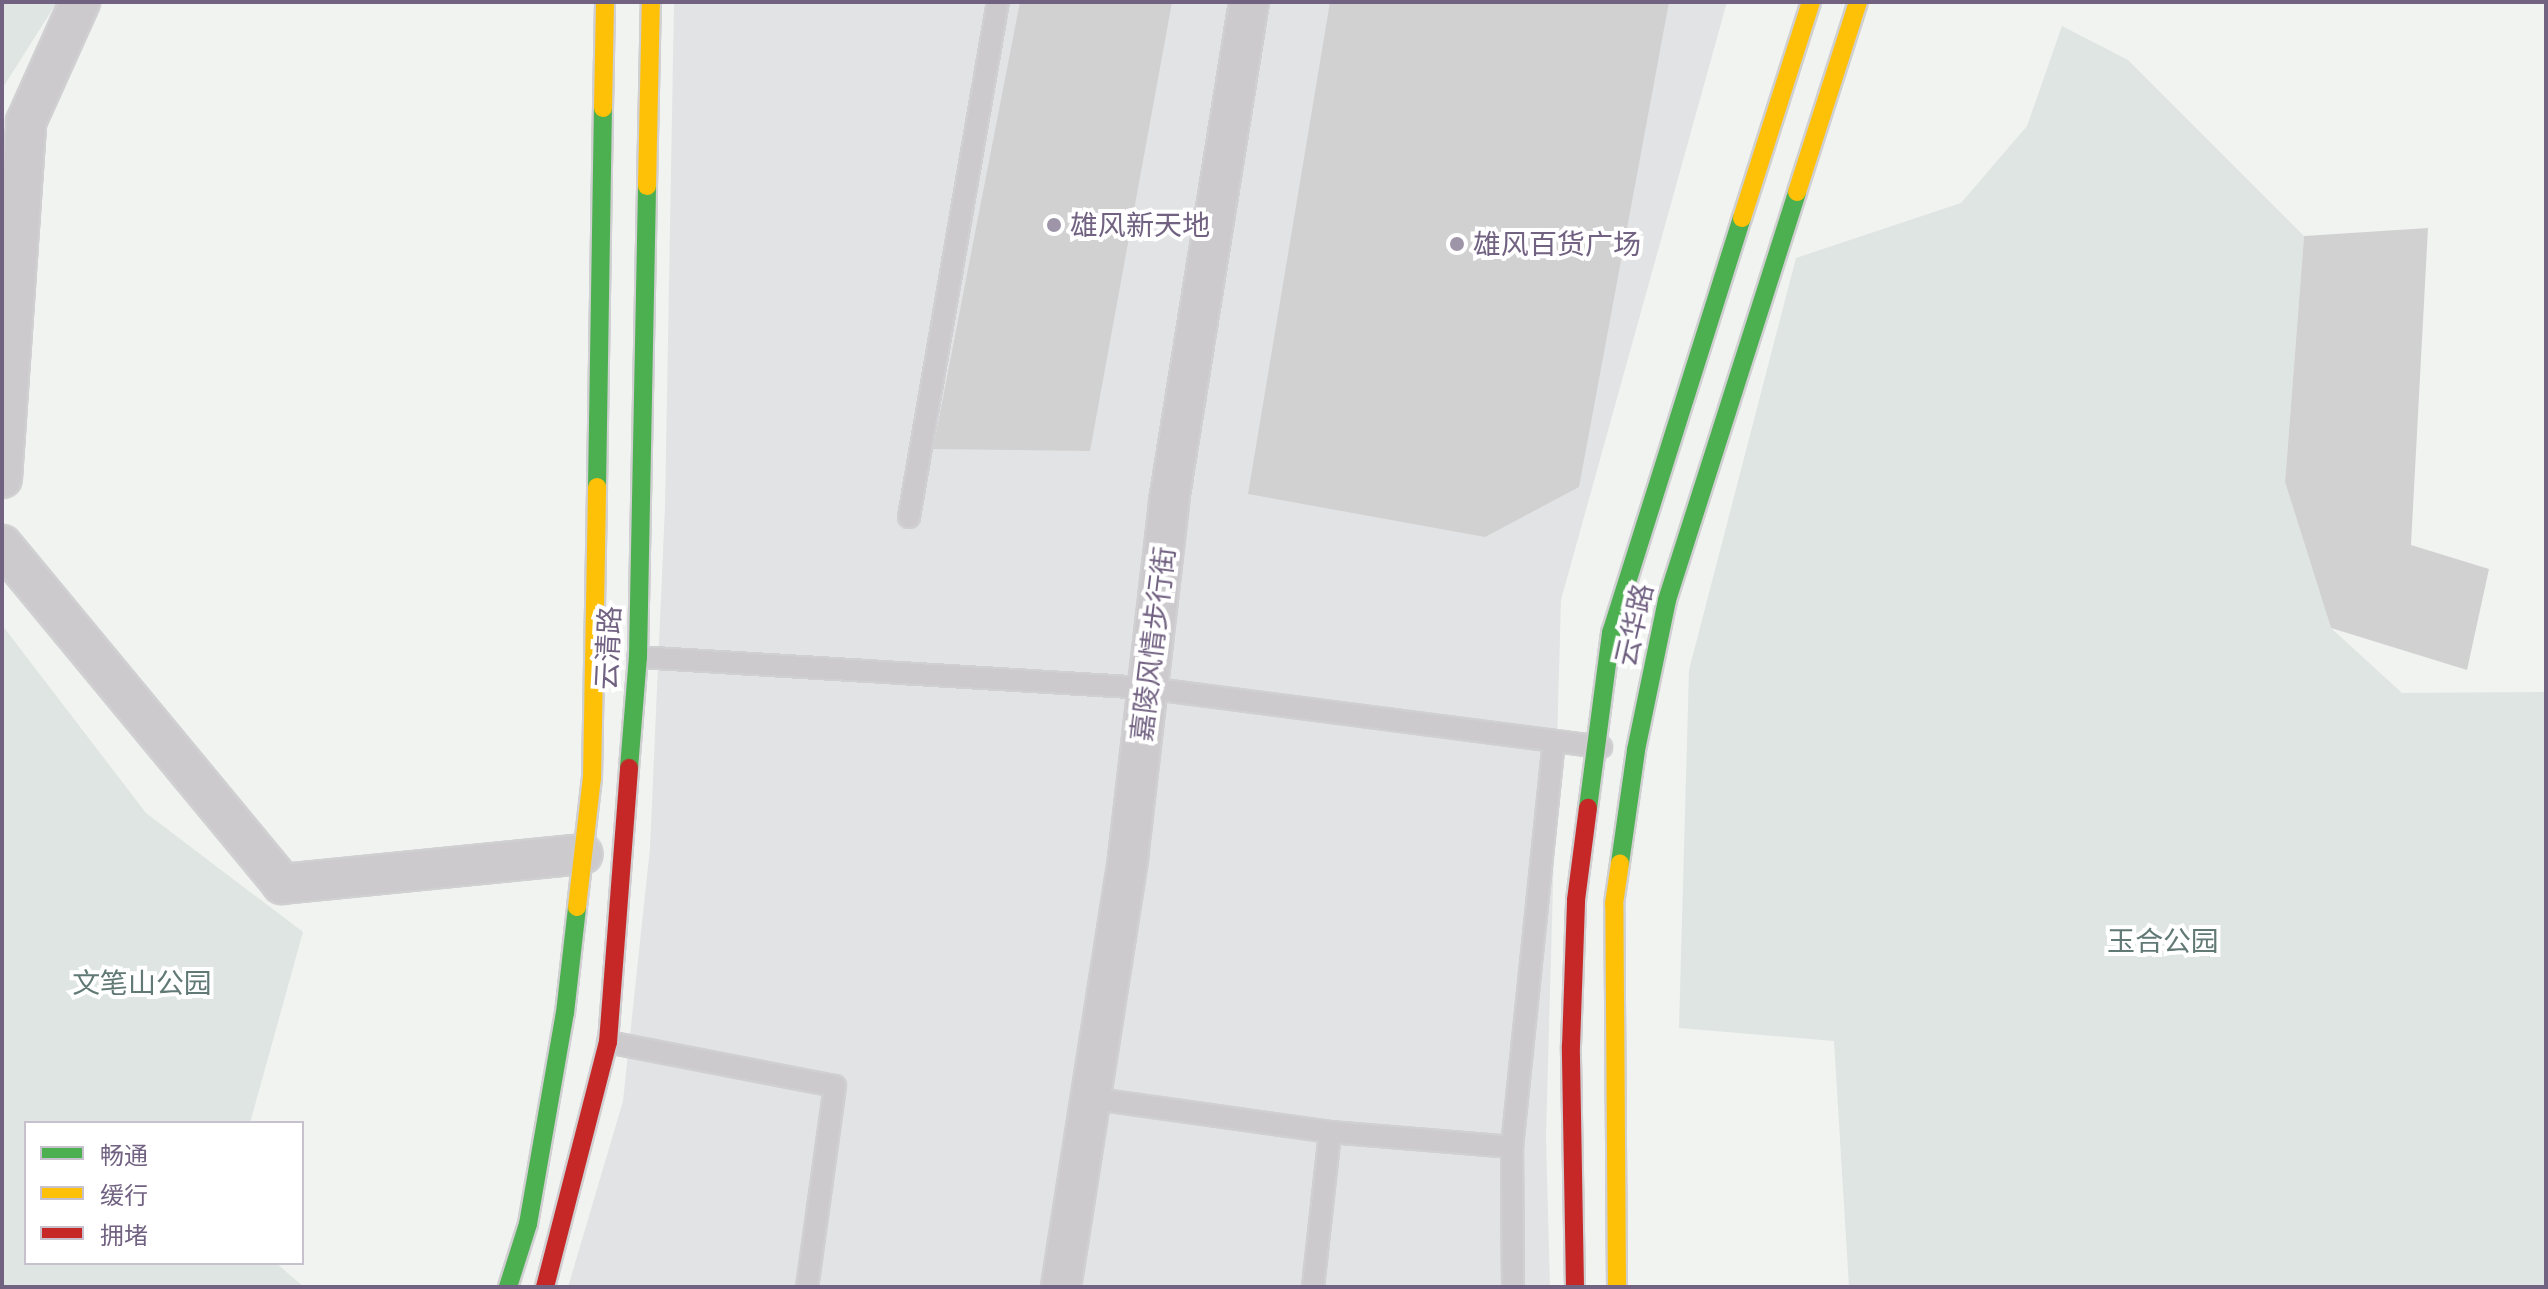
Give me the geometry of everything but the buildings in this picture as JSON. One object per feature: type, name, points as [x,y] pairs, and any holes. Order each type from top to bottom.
[{"type":"street","points":[[2,478],[26,122],[80,2]]},
{"type":"street","points":[[508,1287],[528,1224],[562,1028],[592,778],[605,2]]},
{"type":"street","name":"云清路","points":[[545,1287],[608,1042],[638,657],[651,2]]},
{"type":"street","name":"嘉陵风情步行街","points":[[1061,1287],[1128,858],[1169,501],[1249,2]]},
{"type":"street","points":[[1575,1287],[1571,1046],[1576,900],[1611,633],[1811,2]]},
{"type":"street","name":"云华路","points":[[1617,1287],[1614,904],[1636,750],[1667,600],[1858,2]]},
{"type":"street","points":[[2,545],[282,884],[583,854]]},
{"type":"lane","points":[[909,517],[998,2]]},
{"type":"lane","points":[[638,657],[1147,688],[1636,750]]},
{"type":"lane","points":[[1513,1287],[1512,1147],[1554,742]]},
{"type":"lane","points":[[608,1042],[835,1086],[807,1287]]},
{"type":"lane","points":[[1089,1098],[1330,1132],[1512,1147]]},
{"type":"lane","points":[[1313,1287],[1330,1132]]},
{"type":"shaded area","points":[[674,2],[1727,2],[1561,600],[1546,1136],[1550,1287],[568,1287],[623,1101],[650,848],[665,506]]},
{"type":"green space","points":[[2,2],[57,2],[2,89]]},
{"type":"green space","name":"玉合公园","points":[[2062,26],[2128,60],[2304,236],[2285,482],[2331,628],[2402,693],[2546,692],[2546,1287],[1849,1287],[1834,1041],[1679,1028],[1689,670],[1796,258],[1961,203],[2027,126]]},
{"type":"green space","name":"文笔山公园","points":[[2,625],[146,813],[303,932],[251,1121],[24,1121],[24,1265],[278,1265],[304,1287],[2,1287]]},
{"type":"traffic: fast","points":[[597,487],[603,108]]},
{"type":"traffic: fast","points":[[629,768],[638,657],[647,186]]},
{"type":"traffic: fast","points":[[1620,863],[1636,750],[1667,600],[1797,192]]},
{"type":"traffic: fast","points":[[1588,808],[1611,633],[1742,218]]},
{"type":"traffic: fast","points":[[508,1287],[528,1224],[565,1013],[577,907]]},
{"type":"traffic: slow","points":[[603,108],[605,2]]},
{"type":"traffic: slow","points":[[647,186],[651,2]]},
{"type":"traffic: slow","points":[[1742,218],[1811,2]]},
{"type":"traffic: slow","points":[[1797,192],[1858,2]]},
{"type":"traffic: slow","points":[[577,907],[592,778],[597,487]]},
{"type":"traffic: slow","points":[[1617,1287],[1614,904],[1620,863]]},
{"type":"traffic: jam","points":[[545,1287],[608,1042],[629,768]]},
{"type":"traffic: jam","points":[[1575,1287],[1571,1046],[1576,900],[1588,808]]},
{"type":"place","name":"雄风新天地","points":[[1054,225]]},
{"type":"place","name":"雄风百货广场","points":[[1457,244]]}]
